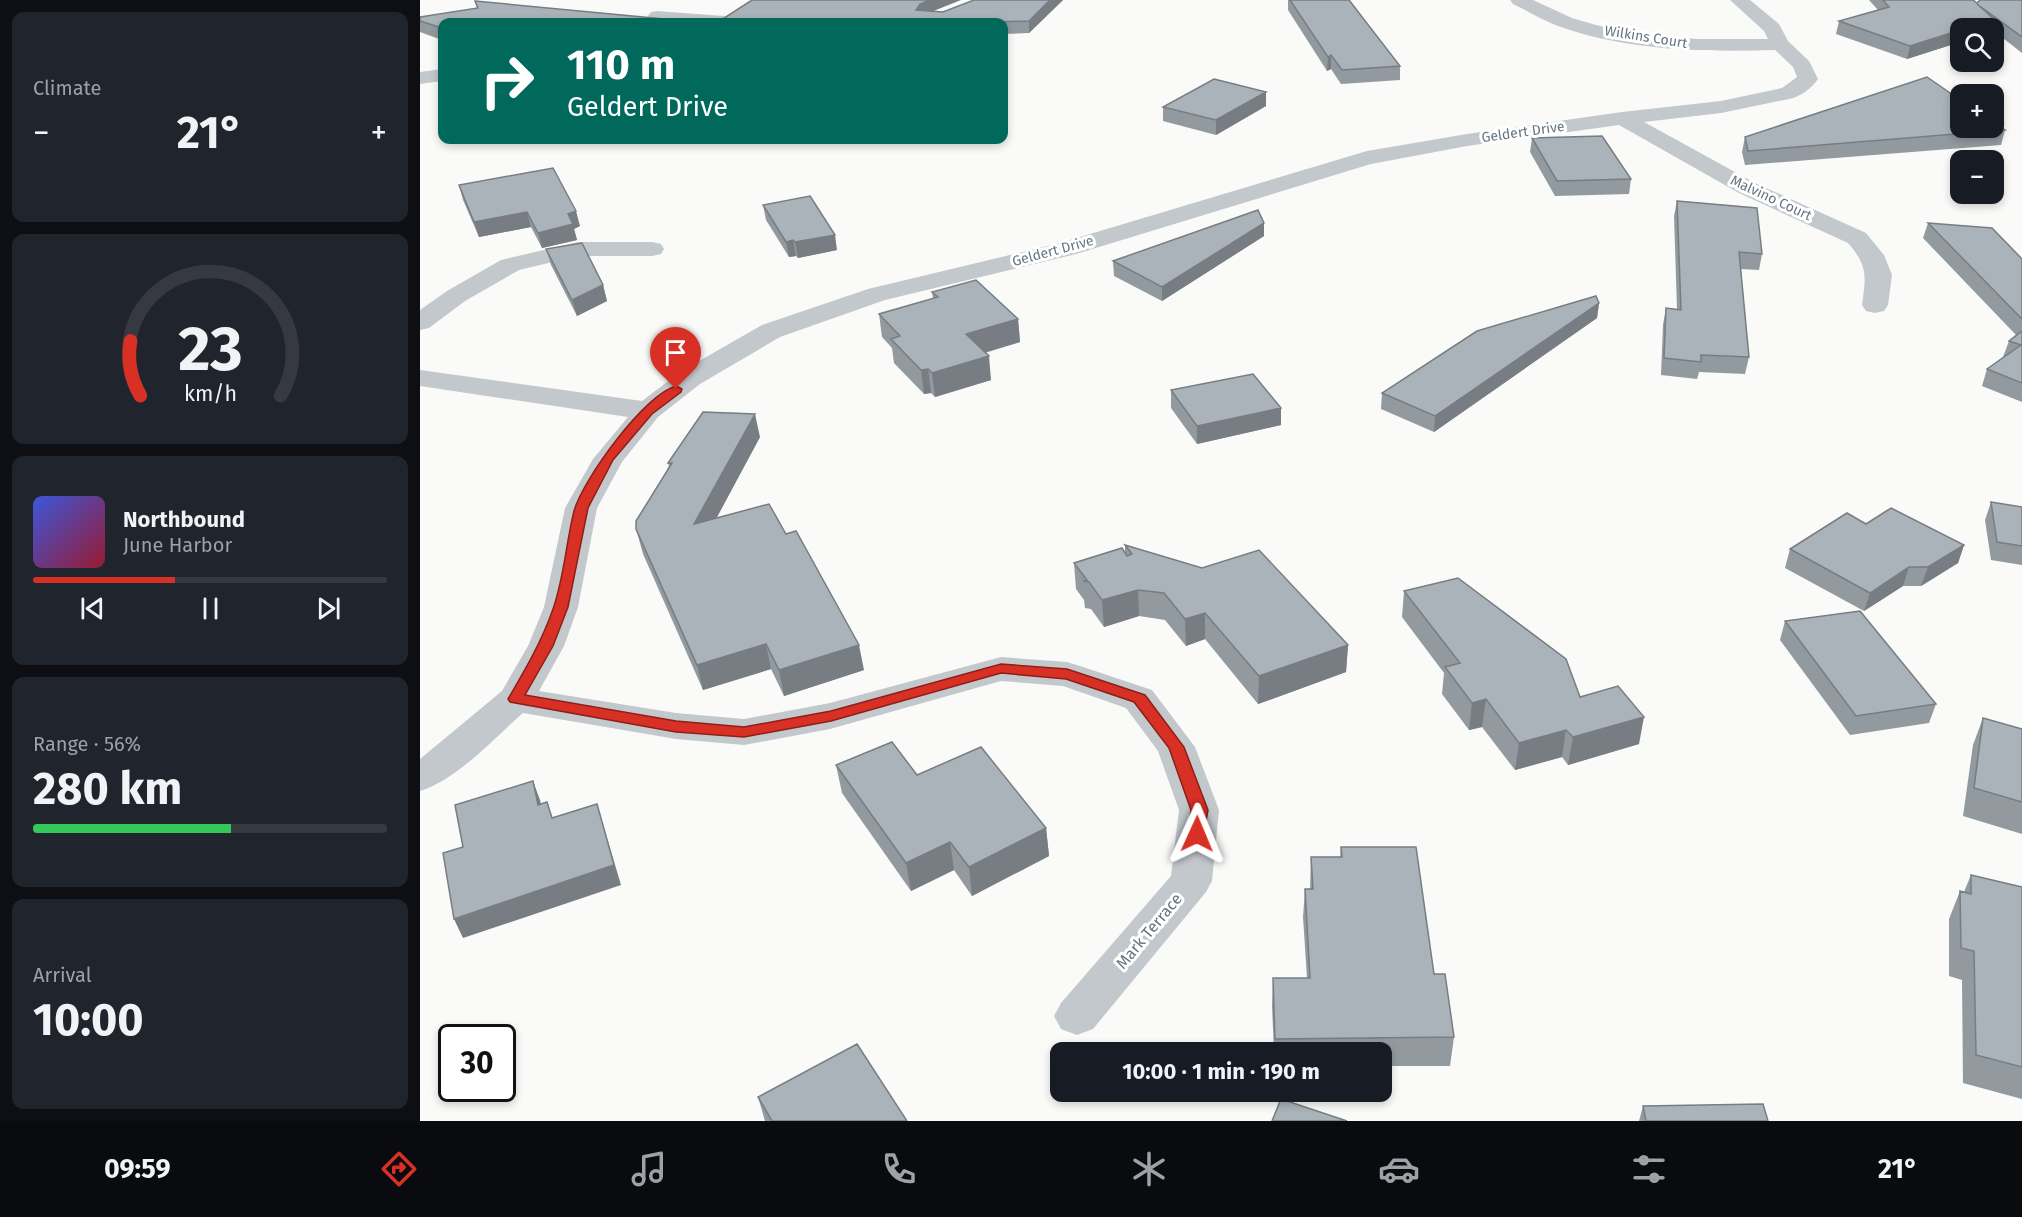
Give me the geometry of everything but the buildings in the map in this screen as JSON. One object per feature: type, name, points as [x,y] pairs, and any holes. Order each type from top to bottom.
[{"type":"street","points":[[651,18],[697,0]]},
{"type":"street","name":"Wilkins Court","points":[[1519,0],[1564,22],[1630,38],[1717,45],[1780,44]]},
{"type":"street","name":"Geldert Drive","points":[[420,777],[436,767],[516,699],[546,646],[561,607],[581,508],[608,459],[648,411],[690,378],[771,331],[877,294],[1066,249],[1367,158],[1467,140],[1622,118],[1721,107],[1789,93],[1808,79],[1802,65],[1780,44],[1772,28],[1739,0]]},
{"type":"street","points":[[657,16],[679,18]]},
{"type":"street","points":[[420,78],[438,76]]},
{"type":"street","name":"Malvino Court","points":[[1622,118],[1747,188],[1857,238],[1872,255],[1879,274],[1875,305]]},
{"type":"street","points":[[420,322],[456,296],[510,265],[578,249],[652,249]]},
{"type":"street","points":[[420,378],[648,411]]},
{"type":"street","name":"Mark Terrace","points":[[516,699],[676,726],[744,732],[831,716],[1001,669],[1067,674],[1139,699],[1176,747],[1199,810],[1191,881],[1077,1016]]},
{"type":"route","points":[[676,389],[648,411],[608,459],[581,508],[561,607],[546,646],[516,699],[676,726],[744,732],[831,716],[1001,669],[1067,674],[1139,699],[1176,747],[1199,810],[1197,834]]}]
